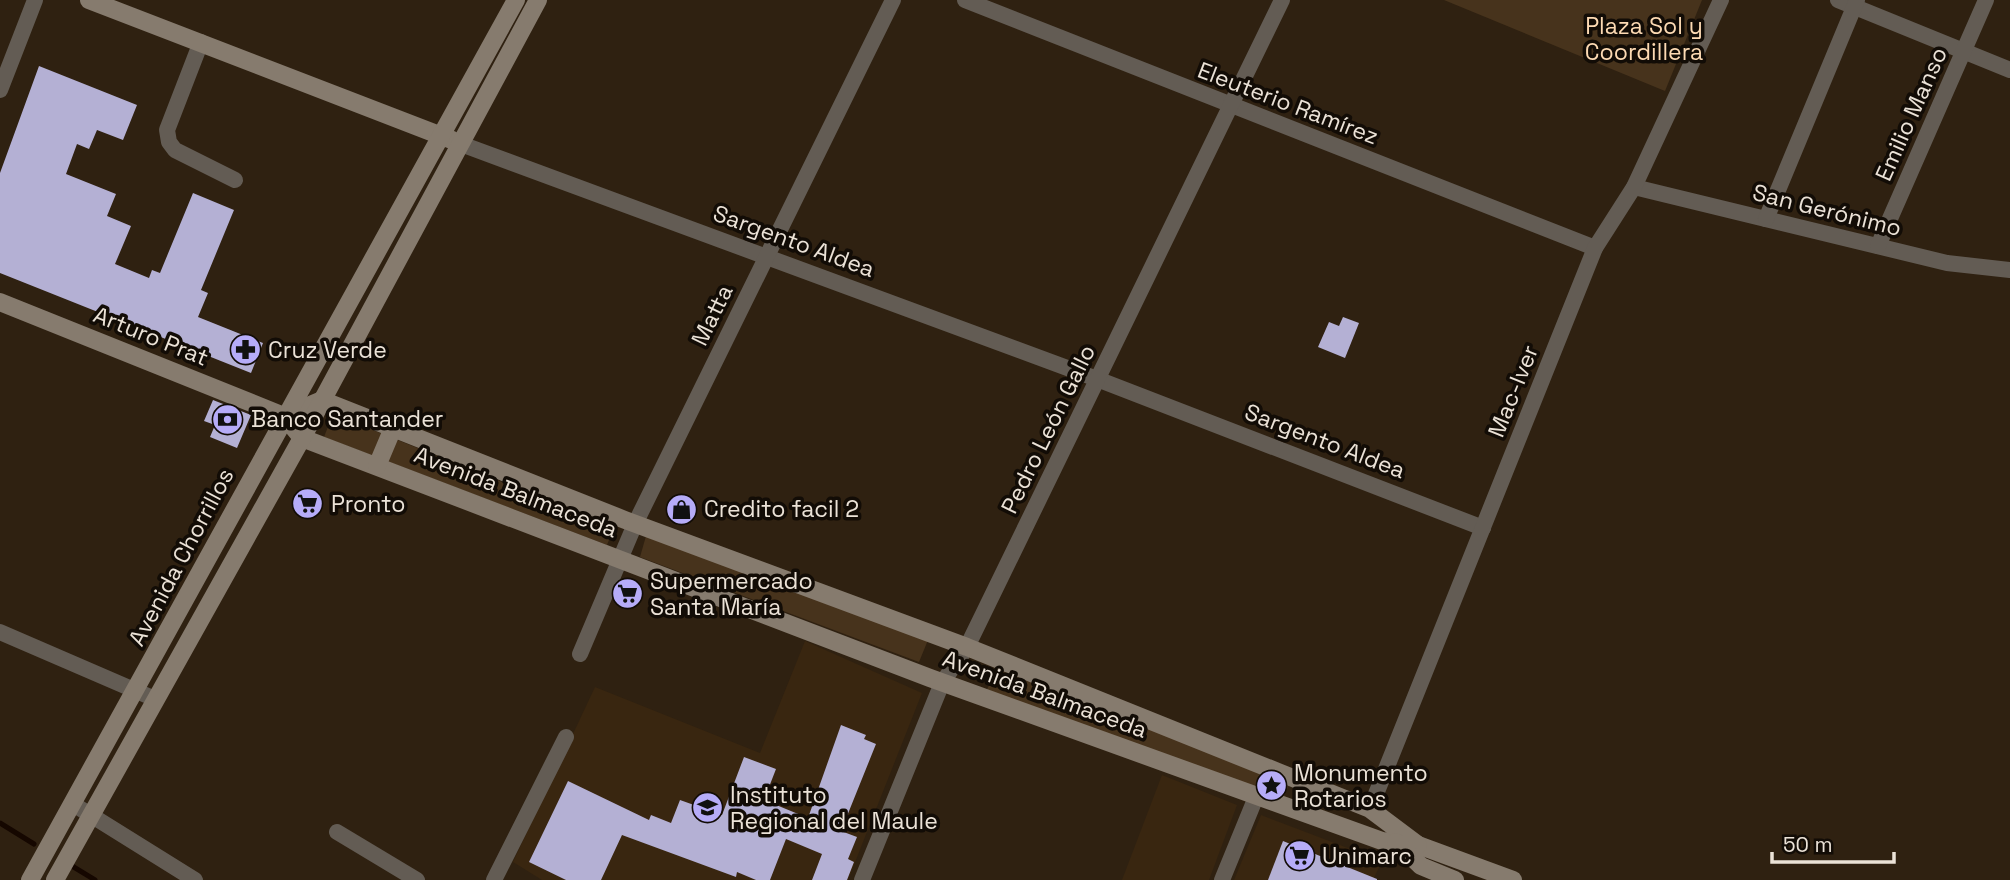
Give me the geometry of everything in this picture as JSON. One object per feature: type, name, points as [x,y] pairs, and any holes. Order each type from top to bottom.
[{"type":"main road","name":"Sargento Aldea","points":[[89,0],[461,144]]},
{"type":"main road","name":"Avenida Chorrillos","points":[[30,880],[138,690],[284,416],[516,0]]},
{"type":"main road","name":"Avenida Chorrillos","points":[[55,880],[302,438],[538,0]]},
{"type":"main road","name":"Arturo Prat","points":[[0,302],[284,416]]},
{"type":"main road","points":[[302,438],[284,416],[322,400]]},
{"type":"main road","name":"Avenida Balmaceda","points":[[322,400],[635,524],[967,647],[1370,809],[1418,845],[1487,876],[1513,880]]},
{"type":"main road","points":[[377,466],[393,428]]},
{"type":"main road","name":"Avenida Balmaceda","points":[[302,438],[621,557],[942,683],[1382,841],[1418,845]]},
{"type":"main road","points":[[1396,842],[1421,866],[1455,880]]},
{"type":"street","points":[[0,89],[35,0]]},
{"type":"street","name":"Matta","points":[[580,654],[635,524],[892,0]]},
{"type":"street","name":"Eleuterio Ramírez","points":[[965,0],[1595,248]]},
{"type":"street","name":"Pedro León Gallo","points":[[862,880],[942,683],[967,647],[1282,0]]},
{"type":"street","name":"Mac-Iver","points":[[1370,809],[1595,248],[1634,187],[1721,0]]},
{"type":"street","points":[[1838,0],[1855,3],[2010,70]]},
{"type":"street","name":"Emilio Manso","points":[[1878,246],[1986,0]]},
{"type":"street","points":[[1766,219],[1855,3]]},
{"type":"street","points":[[201,43],[167,130],[169,142],[175,150],[236,180]]},
{"type":"street","name":"Sargento Aldea","points":[[461,144],[1097,379],[1483,528]]},
{"type":"street","name":"San Gerónimo","points":[[1634,187],[1955,264],[2010,270]]},
{"type":"street","points":[[0,632],[155,699]]},
{"type":"street","points":[[494,880],[566,737]]},
{"type":"street","points":[[1222,880],[1256,797]]},
{"type":"street","points":[[73,804],[195,880]]},
{"type":"street","points":[[337,832],[417,880]]},
{"type":"shaded area","name":"Instituto Regional del Maule","points":[[805,641],[922,693],[848,880],[542,880],[513,862],[595,687],[760,753]]},
{"type":"shaded area","points":[[1162,775],[1237,805],[1209,880],[1122,880]]},
{"type":"shaded area","points":[[1261,815],[1382,861],[1373,880],[1234,880]]},
{"type":"green space","name":"Plaza Sol y Coordillera","points":[[1444,0],[1702,0],[1665,91]]},
{"type":"green space","points":[[333,414],[614,527],[607,545],[324,437]]},
{"type":"green space","points":[[646,536],[928,640],[919,662],[640,557]]},
{"type":"green space","points":[[999,667],[1290,783],[1282,801],[986,691]]},
{"type":"building","points":[[39,66],[137,105],[123,140],[97,130],[89,149],[77,144],[66,174],[116,194],[107,216],[131,226],[115,264],[149,278],[152,270],[160,273],[193,193],[234,210],[201,290],[208,293],[198,317],[263,343],[251,373],[0,273],[0,173]]},
{"type":"building","points":[[1343,317],[1359,323],[1345,358],[1318,347],[1329,322],[1339,326]]},
{"type":"building","points":[[213,400],[251,415],[237,448],[210,437],[215,425],[204,421]]},
{"type":"building","points":[[841,725],[866,735],[864,739],[876,744],[841,831],[857,837],[848,859],[854,862],[847,880],[812,880],[822,854],[786,839],[770,880],[756,880],[737,872],[736,877],[622,835],[601,880],[566,880],[529,862],[568,781],[649,820],[651,815],[671,823],[680,800],[722,815],[744,757],[776,769],[764,800],[808,818]]},
{"type":"building","name":"Unimarc","points":[[1283,841],[1377,879],[1377,880],[1268,880]]},
{"type":"waterway","points":[[0,823],[34,844]]},
{"type":"waterway","points":[[72,866],[95,880]]},
{"type":"place","name":"Cruz Verde","points":[[245,350]]},
{"type":"place","name":"Banco Santander","points":[[228,419]]},
{"type":"place","name":"Pronto","points":[[308,504]]},
{"type":"place","name":"Credito facil 2","points":[[681,509]]},
{"type":"place","name":"Supermercado Santa María","points":[[627,594]]},
{"type":"place","name":"Monumento Rotarios","points":[[1271,786]]},
{"type":"place","name":"Instituto Regional del Maule","points":[[707,808]]},
{"type":"place","name":"Unimarc","points":[[1299,856]]}]
